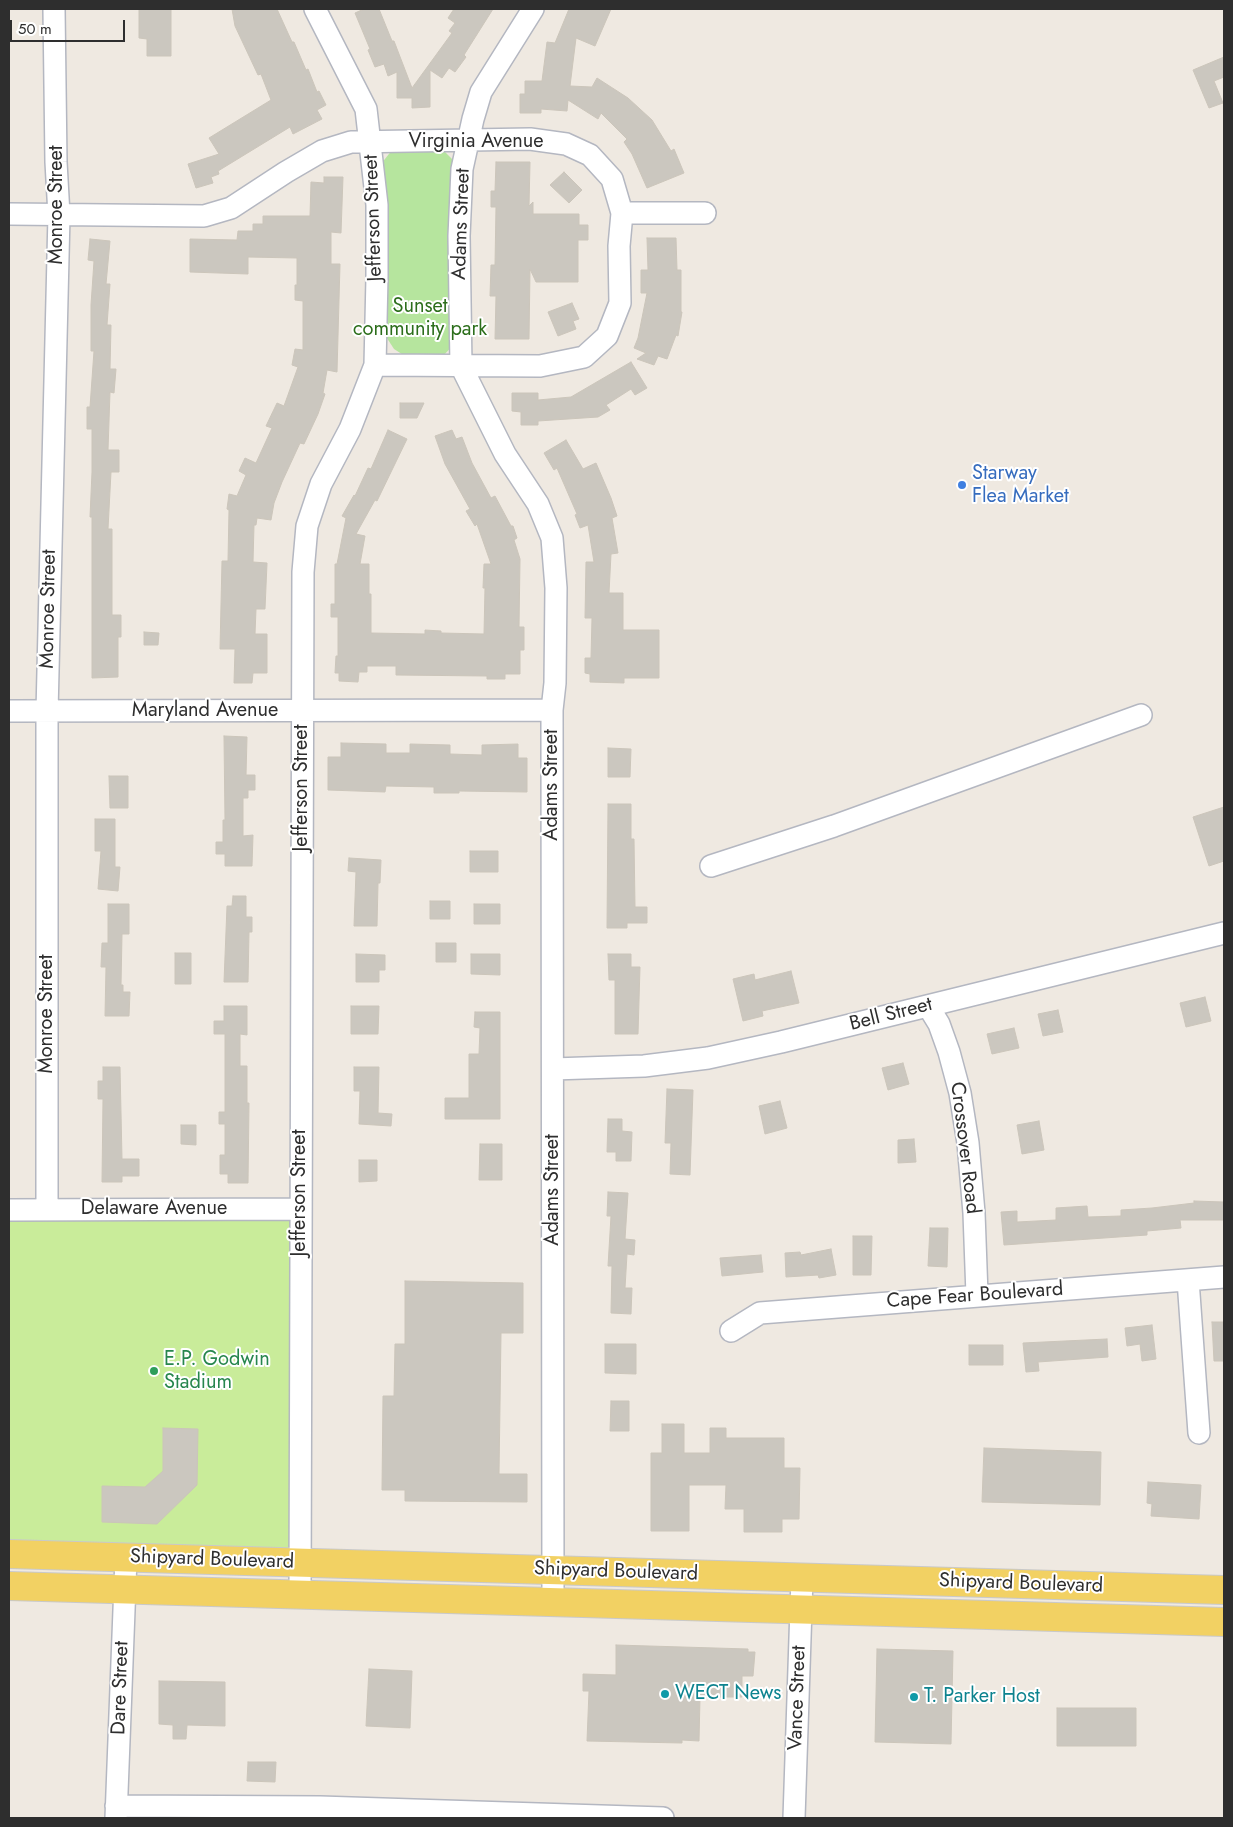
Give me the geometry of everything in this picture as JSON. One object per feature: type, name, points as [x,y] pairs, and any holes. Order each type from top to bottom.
[{"type":"main road","name":"Shipyard Boulevard","points":[[9,1554],[1224,1590]]},
{"type":"main road","name":"Shipyard Boulevard","points":[[9,1586],[1224,1622]]},
{"type":"street","name":"Monroe Street","points":[[47,1210],[47,712],[59,214],[56,162],[54,9]]},
{"type":"street","name":"Jefferson Street","points":[[300,1595],[303,572],[307,526],[321,484],[350,429],[375,365],[378,205],[366,108],[316,9]]},
{"type":"street","name":"Adams Street","points":[[533,9],[481,92],[462,169],[459,236],[461,366],[506,454],[538,504],[552,538],[556,588],[555,683],[552,710],[554,1602]]},
{"type":"street","name":"Virginia Avenue","points":[[9,214],[204,216],[231,208],[322,151],[351,142],[371,143],[468,139],[539,140],[566,144],[590,155],[612,179],[622,213],[620,303],[607,336],[584,356],[540,366],[375,365]]},
{"type":"street","points":[[622,213],[705,213]]},
{"type":"street","name":"Maryland Avenue","points":[[9,712],[552,710]]},
{"type":"street","points":[[711,866],[844,822],[1141,715]]},
{"type":"street","name":"Bell Street","points":[[553,1069],[644,1066],[708,1058],[782,1042],[1224,933]]},
{"type":"street","name":"Crossover Road","points":[[928,1006],[939,1024],[960,1093],[968,1143],[974,1213],[977,1295]]},
{"type":"street","name":"Delaware Avenue","points":[[9,1210],[300,1209]]},
{"type":"street","name":"Cape Fear Boulevard","points":[[731,1331],[760,1312],[1224,1277]]},
{"type":"street","points":[[1188,1280],[1199,1433]]},
{"type":"street","name":"Dare Street","points":[[116,1812],[126,1558]]},
{"type":"street","name":"Vance Street","points":[[794,1818],[802,1578]]},
{"type":"street","points":[[116,1812],[320,1807],[663,1818]]},
{"type":"green space","name":"Sunset community park","points":[[437,144],[454,161],[457,341],[443,356],[408,358],[394,349],[383,332],[381,164],[396,145]]},
{"type":"green space","name":"E.P. Godwin Stadium","points":[[300,1209],[300,1563],[9,1555],[9,1210]]},
{"type":"building","points":[[139,9],[171,9],[171,56],[147,56],[147,39],[139,38]]},
{"type":"building","points":[[232,9],[277,9],[306,70],[308,69],[317,92],[319,91],[326,105],[317,110],[322,119],[293,134],[290,127],[218,171],[219,174],[211,177],[213,183],[196,188],[188,164],[219,154],[209,138],[271,100],[261,74],[258,75],[235,26]]},
{"type":"building","points":[[364,9],[379,9],[392,41],[394,41],[412,88],[452,33],[449,31],[455,23],[448,18],[454,9],[493,9],[464,55],[466,57],[455,72],[449,68],[442,78],[430,70],[430,107],[412,108],[412,98],[397,98],[397,72],[388,76],[384,64],[375,67],[368,50],[370,49],[355,13]]},
{"type":"building","points":[[569,9],[611,9],[595,46],[576,38],[570,86],[592,87],[597,78],[628,98],[652,120],[671,151],[674,149],[684,173],[647,188],[632,154],[624,142],[627,139],[601,113],[598,119],[568,100],[567,111],[541,109],[541,113],[520,113],[520,94],[525,94],[525,81],[542,81],[547,42],[555,43]]},
{"type":"building","points":[[1224,57],[1224,77],[1214,81],[1223,103],[1209,108],[1193,70]]},
{"type":"building","points":[[496,162],[530,162],[529,206],[533,202],[533,214],[579,214],[579,225],[588,225],[588,240],[578,240],[578,282],[536,282],[530,269],[529,339],[495,339],[496,296],[490,296],[491,265],[495,265],[496,207],[491,207],[491,191],[495,191]]},
{"type":"building","points":[[564,172],[582,190],[569,203],[550,185]]},
{"type":"building","points":[[324,177],[343,177],[341,233],[331,232],[331,264],[340,264],[337,372],[327,370],[323,393],[325,394],[318,414],[304,444],[300,443],[282,482],[274,503],[271,520],[257,518],[256,525],[254,525],[253,562],[267,563],[265,609],[256,609],[255,634],[267,634],[267,673],[253,673],[252,683],[234,683],[235,649],[220,649],[222,561],[228,561],[229,510],[227,509],[229,494],[237,496],[246,475],[239,471],[245,458],[256,463],[272,428],[266,426],[277,403],[284,406],[298,367],[292,365],[295,349],[303,350],[303,301],[295,300],[297,258],[248,257],[248,274],[190,272],[190,239],[237,240],[238,231],[253,231],[253,224],[263,224],[263,216],[310,216],[311,182],[324,183]]},
{"type":"building","points":[[647,238],[676,238],[677,270],[681,270],[682,312],[678,336],[676,335],[667,359],[658,356],[654,365],[637,359],[646,353],[634,348],[638,338],[647,293],[641,293],[641,270],[648,270]]},
{"type":"building","points":[[90,239],[110,241],[106,284],[110,284],[107,325],[111,325],[110,369],[116,369],[114,393],[110,392],[108,450],[119,450],[119,472],[111,472],[108,529],[112,529],[112,615],[121,615],[121,637],[118,637],[118,677],[92,678],[92,517],[90,517],[92,429],[87,429],[87,407],[90,407],[94,351],[91,351],[91,305],[94,261],[88,260]]},
{"type":"building","points":[[572,303],[579,319],[573,321],[576,329],[558,336],[548,312]]},
{"type":"building","points":[[631,362],[647,388],[635,395],[631,389],[606,405],[610,410],[598,417],[538,421],[538,425],[521,425],[521,412],[512,411],[512,393],[538,393],[538,400],[571,397]]},
{"type":"building","points":[[400,403],[424,403],[417,418],[400,418]]},
{"type":"building","points":[[388,430],[407,439],[377,501],[375,500],[356,534],[365,536],[360,564],[369,564],[371,633],[425,634],[425,630],[441,631],[441,633],[484,634],[484,564],[491,564],[477,524],[475,526],[466,511],[470,509],[445,464],[435,436],[452,430],[456,439],[462,437],[472,463],[491,498],[495,496],[511,526],[513,526],[517,538],[514,540],[520,559],[519,627],[524,627],[524,650],[520,650],[520,674],[505,674],[505,679],[487,679],[487,676],[396,675],[396,666],[367,666],[367,672],[359,672],[358,682],[339,681],[339,673],[335,673],[336,656],[338,656],[338,617],[331,617],[331,604],[335,604],[335,564],[337,564],[346,518],[342,516],[355,496],[368,468],[371,469]]},
{"type":"building","points":[[566,440],[583,469],[596,463],[611,498],[617,516],[612,518],[618,553],[611,554],[609,593],[623,593],[623,630],[659,630],[659,678],[624,678],[624,683],[590,682],[590,674],[585,673],[585,658],[591,658],[592,618],[585,618],[586,562],[594,562],[588,525],[580,528],[575,515],[577,514],[557,468],[554,470],[544,453]]},
{"type":"building","points":[[144,632],[159,633],[158,645],[144,645]]},
{"type":"building","points":[[224,736],[247,737],[246,775],[255,775],[255,790],[248,790],[248,798],[243,798],[243,836],[253,835],[252,866],[225,866],[225,854],[216,854],[216,842],[223,842],[223,820],[225,820]]},
{"type":"building","points":[[341,743],[386,744],[386,753],[410,753],[410,744],[450,745],[450,754],[482,755],[482,745],[518,744],[518,758],[527,758],[527,792],[459,791],[459,793],[434,793],[434,787],[386,786],[385,792],[328,790],[328,757],[341,757]]},
{"type":"building","points":[[608,748],[631,749],[630,777],[608,777]]},
{"type":"building","points":[[109,776],[128,776],[128,808],[110,808]]},
{"type":"building","points":[[608,804],[631,804],[631,839],[634,839],[635,907],[647,907],[647,923],[627,923],[627,928],[607,928]]},
{"type":"building","points":[[1224,807],[1224,861],[1209,866],[1193,817]]},
{"type":"building","points":[[95,819],[115,819],[115,867],[120,867],[118,891],[98,889],[101,851],[95,851]]},
{"type":"building","points":[[470,851],[498,851],[498,872],[470,872]]},
{"type":"building","points":[[349,858],[381,860],[380,883],[378,883],[377,926],[354,926],[356,872],[348,871]]},
{"type":"building","points":[[233,896],[246,896],[246,917],[252,917],[252,932],[249,932],[248,982],[224,982],[227,906],[232,906]]},
{"type":"building","points":[[430,901],[450,901],[450,919],[430,919]]},
{"type":"building","points":[[108,904],[129,904],[129,934],[122,934],[121,985],[123,985],[123,992],[130,992],[129,1016],[105,1016],[106,967],[101,967],[102,943],[108,943]]},
{"type":"building","points":[[474,904],[500,904],[500,924],[474,924]]},
{"type":"building","points":[[436,943],[456,943],[456,962],[436,962]]},
{"type":"building","points":[[175,953],[191,953],[191,984],[175,984]]},
{"type":"building","points":[[356,954],[385,955],[385,970],[379,970],[379,982],[356,982]]},
{"type":"building","points":[[471,954],[500,954],[500,975],[471,974]]},
{"type":"building","points":[[608,954],[631,954],[631,967],[640,967],[638,1034],[615,1034],[615,980],[609,980]]},
{"type":"building","points":[[791,971],[799,1003],[762,1011],[763,1016],[743,1021],[733,979],[754,974],[755,980]]},
{"type":"building","points":[[1205,997],[1211,1021],[1186,1027],[1180,1003]]},
{"type":"building","points":[[224,1006],[247,1006],[247,1035],[240,1034],[240,1066],[247,1066],[247,1103],[249,1103],[248,1183],[228,1183],[228,1174],[220,1174],[220,1155],[225,1155],[225,1124],[219,1124],[219,1112],[225,1112],[225,1034],[214,1034],[214,1021],[224,1021]]},
{"type":"building","points":[[351,1006],[379,1006],[378,1034],[351,1034]]},
{"type":"building","points":[[1058,1010],[1063,1032],[1043,1036],[1038,1014]]},
{"type":"building","points":[[475,1012],[500,1012],[500,1119],[445,1119],[445,1098],[469,1098],[469,1054],[479,1054],[480,1028],[474,1027]]},
{"type":"building","points":[[1014,1028],[1019,1048],[992,1054],[987,1034]]},
{"type":"building","points":[[903,1063],[909,1084],[888,1090],[882,1068]]},
{"type":"building","points":[[103,1067],[120,1067],[122,1159],[139,1159],[139,1176],[122,1176],[122,1182],[102,1182],[103,1099],[98,1099],[98,1081],[103,1081]]},
{"type":"building","points":[[354,1067],[379,1067],[378,1113],[392,1114],[391,1126],[359,1124],[360,1091],[354,1091]]},
{"type":"building","points":[[667,1089],[693,1090],[690,1175],[670,1174],[671,1143],[665,1143]]},
{"type":"building","points":[[780,1101],[787,1128],[765,1134],[759,1106]]},
{"type":"building","points":[[608,1119],[622,1119],[622,1131],[632,1132],[631,1161],[616,1161],[616,1152],[607,1152]]},
{"type":"building","points":[[1039,1121],[1044,1150],[1022,1154],[1017,1125]]},
{"type":"building","points":[[181,1125],[196,1125],[196,1145],[181,1144]]},
{"type":"building","points":[[914,1139],[916,1162],[898,1163],[898,1140]]},
{"type":"building","points":[[480,1144],[502,1144],[502,1180],[479,1180]]},
{"type":"building","points":[[359,1160],[377,1160],[377,1181],[359,1182]]},
{"type":"building","points":[[608,1192],[628,1193],[625,1239],[635,1240],[634,1255],[627,1254],[625,1288],[632,1288],[631,1314],[611,1313],[612,1266],[608,1266],[611,1216],[607,1216]]},
{"type":"building","points":[[1194,1201],[1224,1202],[1224,1220],[1180,1220],[1181,1228],[1147,1231],[1147,1235],[1004,1245],[1001,1212],[1017,1211],[1017,1222],[1056,1220],[1056,1208],[1087,1206],[1088,1217],[1121,1216],[1121,1210],[1194,1203]]},
{"type":"building","points":[[930,1228],[948,1228],[947,1267],[928,1266]]},
{"type":"building","points":[[853,1236],[872,1236],[871,1275],[853,1275]]},
{"type":"building","points":[[831,1249],[836,1275],[819,1278],[818,1275],[786,1277],[785,1253],[800,1252],[801,1255]]},
{"type":"building","points":[[761,1255],[763,1272],[722,1276],[720,1258]]},
{"type":"building","points":[[405,1281],[523,1283],[523,1333],[501,1333],[499,1474],[527,1474],[527,1502],[405,1501],[405,1490],[382,1490],[383,1396],[394,1396],[395,1344],[405,1344]]},
{"type":"building","points":[[1212,1322],[1224,1322],[1224,1361],[1214,1361]]},
{"type":"building","points":[[1152,1325],[1156,1359],[1142,1361],[1140,1344],[1127,1346],[1125,1328]]},
{"type":"building","points":[[1107,1339],[1108,1357],[1038,1362],[1039,1371],[1026,1372],[1023,1343]]},
{"type":"building","points":[[605,1344],[636,1344],[636,1374],[605,1373]]},
{"type":"building","points":[[969,1345],[1003,1345],[1003,1365],[969,1365]]},
{"type":"building","points":[[611,1401],[629,1401],[629,1431],[610,1431]]},
{"type":"building","points":[[662,1424],[684,1424],[684,1453],[710,1453],[710,1428],[726,1428],[726,1438],[784,1438],[784,1468],[800,1468],[799,1519],[782,1519],[782,1532],[744,1532],[744,1509],[725,1509],[726,1485],[689,1485],[689,1531],[651,1531],[651,1453],[662,1453]]},
{"type":"building","points":[[163,1428],[198,1429],[197,1485],[157,1524],[102,1522],[102,1486],[145,1487],[163,1471]]},
{"type":"building","points":[[984,1448],[1101,1452],[1100,1505],[982,1502]]},
{"type":"building","points":[[1148,1482],[1201,1485],[1199,1519],[1151,1516],[1152,1504],[1147,1503]]},
{"type":"building","name":"WECT News","points":[[616,1645],[748,1649],[748,1652],[755,1652],[753,1676],[742,1676],[742,1697],[700,1697],[699,1741],[682,1740],[682,1743],[587,1741],[589,1691],[583,1691],[583,1674],[616,1675]]},
{"type":"building","name":"T. Parker Host","points":[[877,1649],[953,1651],[951,1744],[875,1742]]},
{"type":"building","points":[[369,1669],[412,1671],[410,1728],[366,1726]]},
{"type":"building","points":[[159,1681],[225,1682],[225,1726],[187,1725],[186,1739],[173,1739],[173,1725],[159,1724]]},
{"type":"building","points":[[1057,1708],[1136,1708],[1136,1746],[1057,1746]]},
{"type":"building","points":[[248,1762],[276,1762],[275,1782],[247,1781]]},
{"type":"place","name":"Starway Flea Market","points":[[962,485]]},
{"type":"place","name":"E.P. Godwin Stadium","points":[[154,1371]]},
{"type":"place","name":"WECT News","points":[[665,1694]]},
{"type":"place","name":"T. Parker Host","points":[[914,1697]]}]
